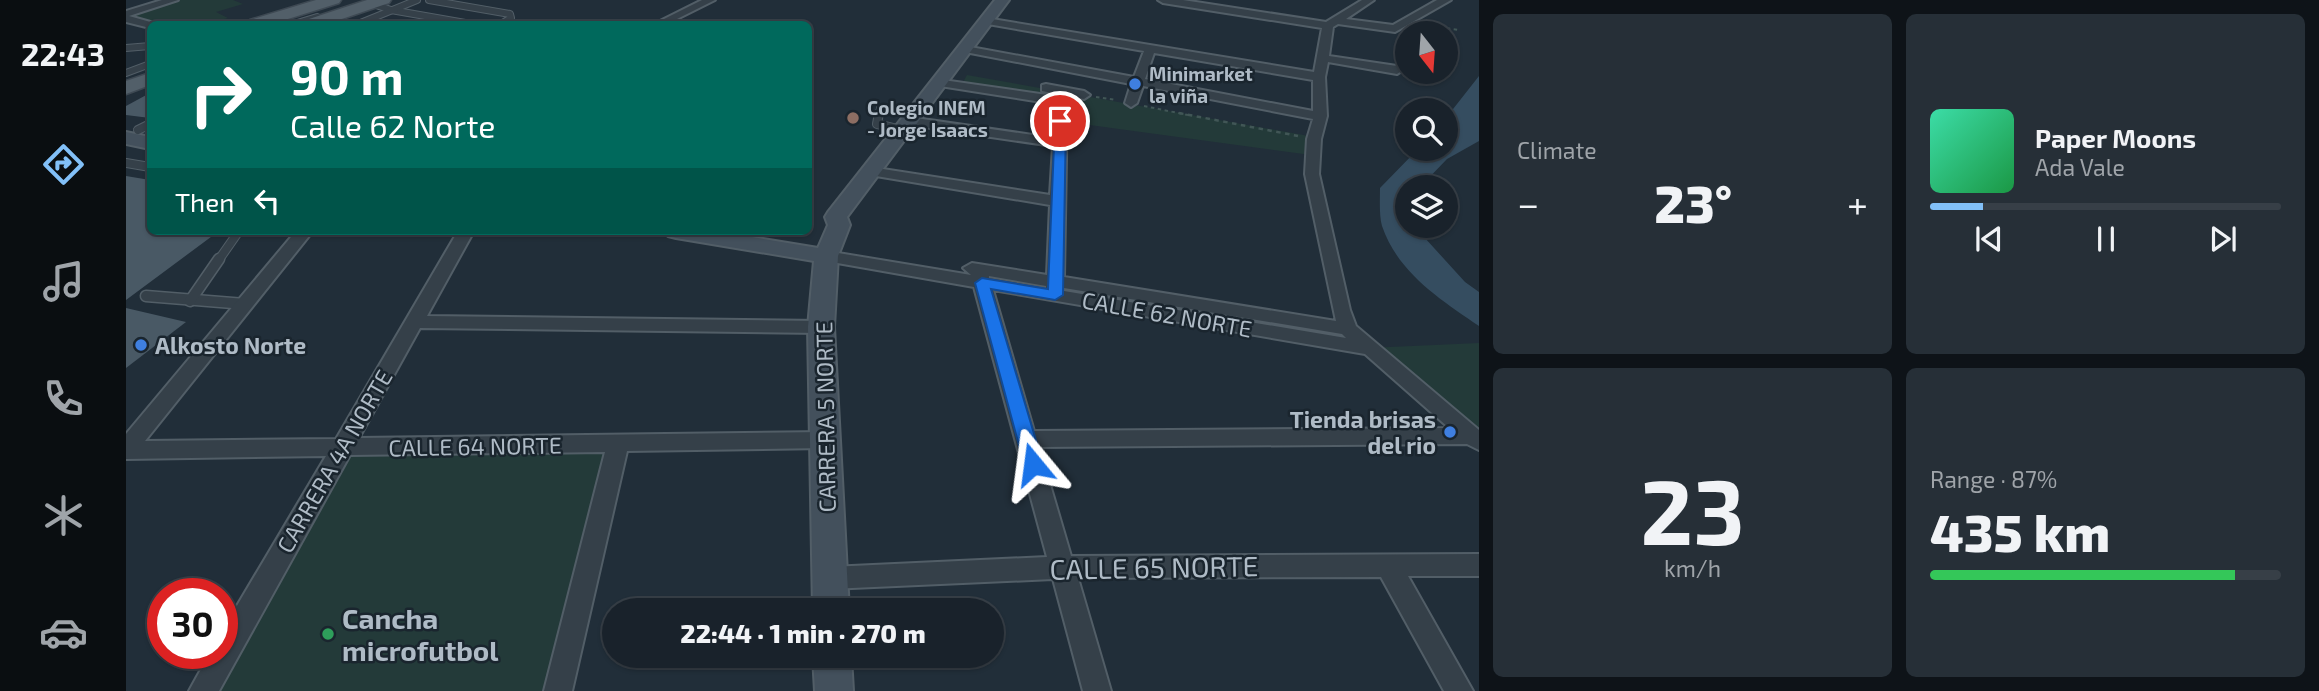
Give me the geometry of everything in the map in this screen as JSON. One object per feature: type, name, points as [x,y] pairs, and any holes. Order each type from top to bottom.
[{"type":"main road","points":[[267,21],[335,2]]},
{"type":"main road","points":[[322,21],[379,3]]},
{"type":"main road","points":[[126,68],[147,63]]},
{"type":"main road","points":[[126,85],[147,78]]},
{"type":"street","points":[[126,16],[173,0]]},
{"type":"street","name":"CARRERA 5 NORTE","points":[[993,22],[1002,0]]},
{"type":"street","name":"CARRERA 5 NORTE","points":[[831,598],[821,327],[836,217],[879,172],[913,122],[952,80],[993,22],[1016,0]]},
{"type":"street","points":[[1163,0],[1332,23],[1391,30],[1395,28]]},
{"type":"street","points":[[1369,0],[1332,23],[1319,77],[1320,116],[1314,139],[1312,174],[1341,310],[1348,329],[1476,439]]},
{"type":"street","points":[[1409,21],[1446,0]]},
{"type":"street","points":[[665,21],[704,1]]},
{"type":"street","points":[[126,16],[147,24]]},
{"type":"street","points":[[993,22],[1319,77]]},
{"type":"street","points":[[1131,103],[1150,49]]},
{"type":"street","points":[[972,50],[1320,116]]},
{"type":"street","points":[[1322,58],[1395,70]]},
{"type":"street","points":[[952,80],[1084,95]]},
{"type":"street","points":[[952,80],[1061,101],[1055,288]]},
{"type":"street","points":[[913,122],[1060,143]]},
{"type":"street","points":[[879,172],[1057,201]]},
{"type":"street","points":[[126,450],[302,235]]},
{"type":"street","name":"CARRERA 4A NORTE","points":[[203,691],[464,235]]},
{"type":"street","name":"CALLE 62 NORTE","points":[[732,235],[831,242]]},
{"type":"street","name":"CALLE 62 NORTE","points":[[782,235],[831,242],[980,276],[1348,329]]},
{"type":"street","points":[[980,276],[1097,691]]},
{"type":"street","name":"CALLE 62 NORTE","points":[[1055,288],[1368,348]]},
{"type":"street","points":[[414,322],[821,327]]},
{"type":"street","points":[[1026,439],[1476,439]]},
{"type":"street","name":"CALLE 64 NORTE","points":[[126,450],[825,440]]},
{"type":"street","points":[[558,691],[618,444]]},
{"type":"street","points":[[1387,564],[1460,691]]},
{"type":"street","name":"CALLE 65 NORTE","points":[[830,578],[1062,567],[1479,565]]},
{"type":"street","points":[[833,668],[834,691]]},
{"type":"lane","points":[[429,0],[510,14],[511,18],[506,21]]},
{"type":"lane","points":[[306,21],[379,3],[412,1]]},
{"type":"lane","points":[[277,21],[335,2]]},
{"type":"lane","points":[[361,21],[379,3]]},
{"type":"lane","points":[[379,3],[458,21]]},
{"type":"lane","points":[[126,48],[147,46]]},
{"type":"lane","points":[[126,73],[147,63]]},
{"type":"lane","points":[[126,163],[147,166]]},
{"type":"lane","points":[[190,301],[236,235]]},
{"type":"lane","points":[[146,296],[245,304]]},
{"type":"path","points":[[1084,95],[1314,139]]},
{"type":"green space","points":[[173,0],[233,0],[243,4],[216,12],[228,18],[218,21],[147,21],[147,23],[126,19],[126,14]]},
{"type":"green space","points":[[967,75],[1309,136],[1311,155],[1060,121],[1061,102],[961,86]]},
{"type":"green space","points":[[1479,343],[1479,442],[1368,348]]},
{"type":"green space","points":[[618,444],[558,691],[203,691],[216,669],[238,669],[238,630],[342,447]]},
{"type":"water","points":[[1479,76],[1479,141],[1458,153],[1458,103]]},
{"type":"water","points":[[1406,161],[1445,161],[1432,175],[1395,175],[1395,238],[1425,238],[1465,282],[1479,292],[1479,326],[1422,284],[1399,258],[1382,226],[1380,188]]},
{"type":"building","points":[[147,95],[147,118],[126,115],[126,106]]},
{"type":"building","points":[[126,176],[147,180],[147,235],[214,235],[126,300]]},
{"type":"building","name":"Alkosto Norte","points":[[126,308],[186,322],[126,368]]},
{"type":"place","name":"Minimarket la viña","points":[[1135,84]]},
{"type":"place","name":"Colegio INEM - Jorge Isaacs","points":[[853,118]]},
{"type":"place","name":"Alkosto Norte","points":[[141,345]]},
{"type":"place","name":"Tienda brisas del rio","points":[[1450,432]]},
{"type":"place","name":"Cancha microfutbol","points":[[328,634]]},
{"type":"route","points":[[1033,464],[982,283],[1055,295],[1060,121]]}]
